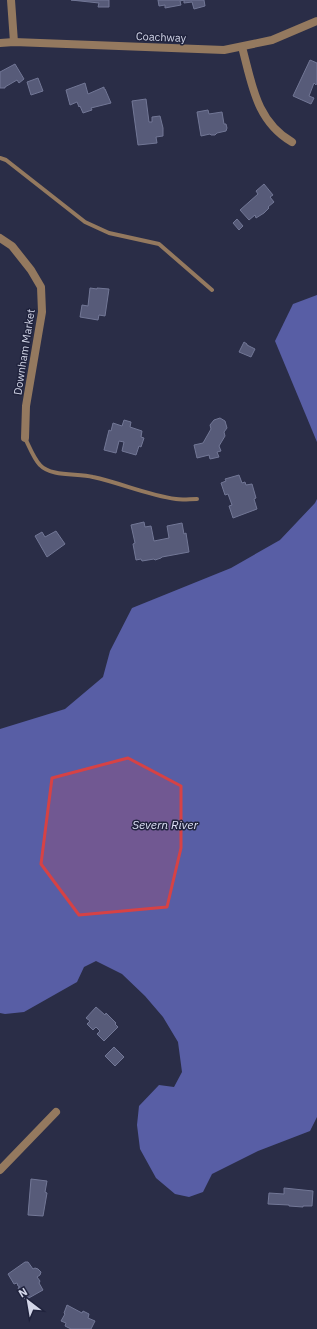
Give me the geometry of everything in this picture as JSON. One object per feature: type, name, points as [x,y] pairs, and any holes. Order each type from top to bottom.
[{"type":"street","points":[[12,0],[14,42]]},
{"type":"street","name":"Coachway","points":[[0,43],[14,42],[224,50],[272,40],[317,21]]},
{"type":"street","points":[[242,47],[258,106],[267,121],[283,137],[292,142]]},
{"type":"street","name":"Downham Market","points":[[0,238],[12,246],[31,270],[41,287],[42,312],[26,406],[25,438]]},
{"type":"street","points":[[0,1170],[56,1112]]},
{"type":"lane","points":[[0,158],[6,160],[85,222],[109,233],[159,244],[212,290]]},
{"type":"lane","points":[[25,438],[40,465],[49,471],[70,475],[90,476],[107,480],[124,487],[177,500],[197,499]]},
{"type":"highlighted area","points":[[128,758],[181,786],[181,848],[167,907],[79,915],[41,864],[52,778]]},
{"type":"water","points":[[317,295],[317,442],[275,341],[293,304]]},
{"type":"water","name":"Severn River","points":[[317,499],[317,1117],[310,1131],[258,1151],[212,1174],[203,1192],[189,1197],[175,1194],[156,1178],[140,1149],[137,1125],[139,1106],[159,1085],[174,1087],[182,1072],[178,1042],[163,1017],[145,996],[122,974],[96,961],[84,967],[77,982],[24,1012],[5,1014],[0,1013],[0,729],[65,709],[103,677],[110,651],[132,608],[231,568],[280,540]]},
{"type":"building","points":[[71,0],[109,0],[109,7],[98,7],[99,3]]},
{"type":"building","points":[[158,0],[184,0],[180,1],[181,5],[165,8],[165,5],[159,6]]},
{"type":"building","points":[[184,0],[204,0],[205,6],[194,9],[192,2],[184,3]]},
{"type":"building","points":[[310,60],[317,63],[317,83],[316,85],[314,83],[309,96],[314,98],[311,104],[293,96]]},
{"type":"building","points":[[15,64],[24,79],[19,83],[17,80],[5,88],[0,88],[0,72]]},
{"type":"building","points":[[38,78],[43,91],[31,95],[27,82]]},
{"type":"building","points":[[85,83],[88,94],[104,87],[111,103],[91,108],[92,110],[83,113],[77,102],[70,105],[66,90]]},
{"type":"building","points":[[146,99],[149,122],[152,122],[152,117],[160,116],[163,136],[156,137],[157,143],[138,145],[132,101]]},
{"type":"building","points":[[208,110],[209,114],[222,112],[224,124],[226,124],[227,128],[226,131],[215,135],[210,134],[201,136],[197,112]]},
{"type":"building","points":[[264,184],[273,195],[270,197],[274,202],[264,213],[256,218],[255,215],[249,220],[240,210],[258,194],[256,191]]},
{"type":"building","points":[[237,219],[243,226],[239,230],[233,223]]},
{"type":"building","points":[[90,288],[109,289],[105,316],[99,315],[98,320],[80,317],[82,305],[88,306]]},
{"type":"building","points":[[244,342],[255,349],[251,357],[239,352]]},
{"type":"building","points":[[220,418],[225,421],[227,428],[224,432],[225,436],[219,446],[221,451],[217,452],[219,457],[210,459],[209,455],[197,458],[194,445],[203,443],[211,429],[210,425],[214,420]]},
{"type":"building","points":[[124,420],[131,422],[130,427],[142,431],[141,437],[144,438],[136,455],[122,451],[124,442],[119,441],[116,453],[104,450],[109,430],[111,431],[113,423],[122,426]]},
{"type":"building","points":[[239,475],[242,483],[245,482],[246,485],[252,484],[257,509],[233,518],[229,506],[232,505],[228,494],[225,495],[221,483],[226,481],[225,479]]},
{"type":"building","points":[[144,522],[145,527],[151,526],[154,541],[169,538],[167,526],[182,523],[184,534],[186,533],[189,552],[162,557],[155,560],[136,560],[133,544],[135,543],[131,525]]},
{"type":"building","points":[[56,531],[65,544],[47,557],[35,536],[42,532],[45,537]]},
{"type":"building","points":[[96,1007],[105,1015],[106,1013],[118,1027],[104,1041],[97,1034],[100,1031],[96,1027],[93,1030],[87,1024],[90,1021],[86,1018]]},
{"type":"building","points":[[114,1047],[124,1057],[115,1066],[105,1056]]},
{"type":"building","points":[[31,1179],[47,1181],[45,1192],[47,1193],[43,1216],[28,1215]]},
{"type":"building","points":[[284,1188],[313,1191],[312,1206],[303,1207],[268,1204],[269,1193],[284,1194]]},
{"type":"building","points":[[25,1262],[28,1262],[33,1269],[38,1269],[41,1272],[37,1277],[43,1290],[27,1299],[24,1298],[22,1295],[23,1293],[21,1293],[18,1288],[20,1287],[17,1283],[14,1284],[8,1274]]},
{"type":"building","points":[[67,1305],[82,1313],[83,1311],[89,1314],[88,1318],[95,1321],[91,1329],[71,1329],[65,1326],[66,1323],[61,1321],[65,1314]]}]
